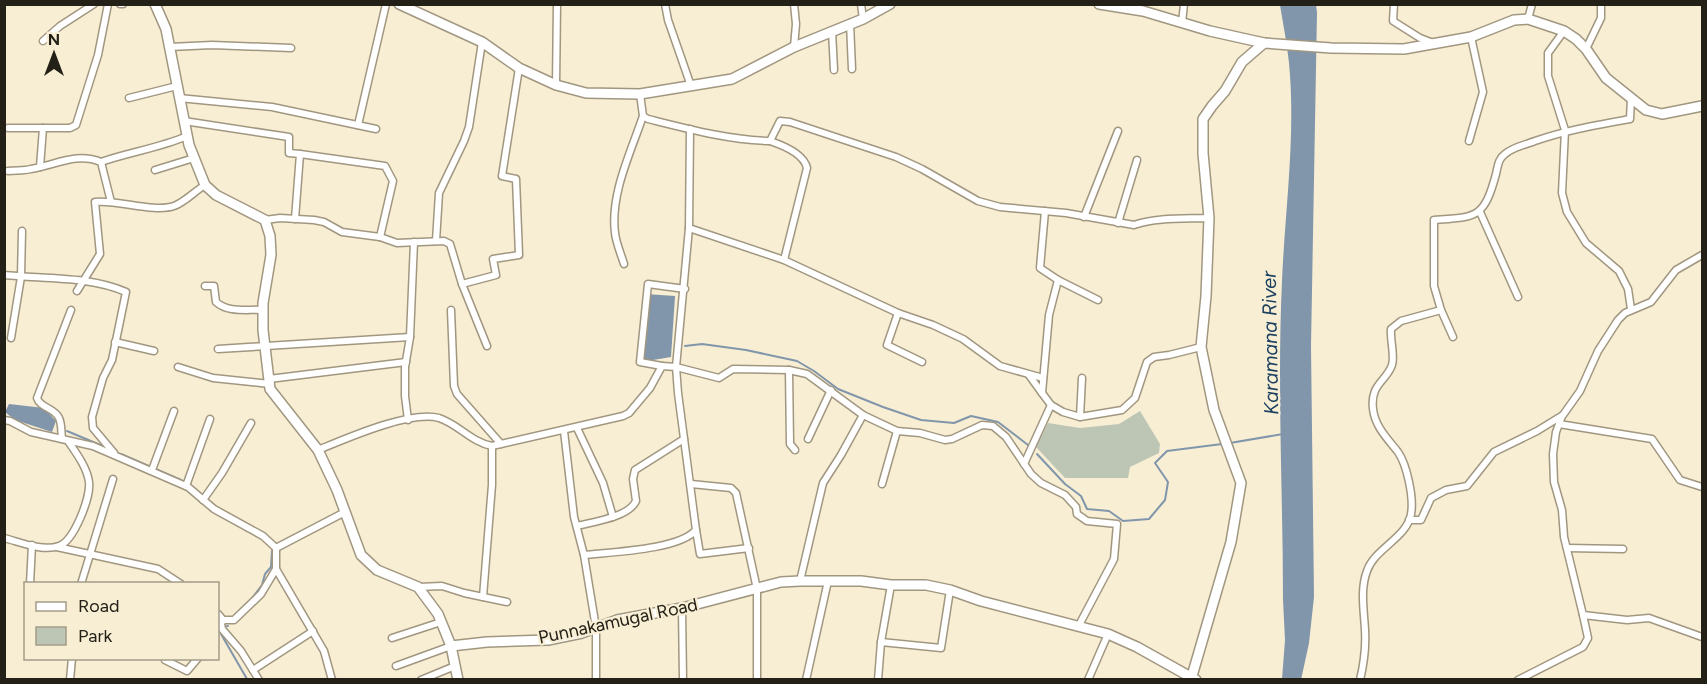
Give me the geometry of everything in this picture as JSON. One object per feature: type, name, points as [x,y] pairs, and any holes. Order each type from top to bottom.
[{"type":"street","points":[[43,41],[84,6],[94,4]]},
{"type":"street","points":[[8,128],[70,128],[76,125],[98,55],[108,4]]},
{"type":"street","points":[[155,4],[166,29],[187,136],[205,185],[216,195],[266,220],[314,220],[324,222],[342,232],[380,237],[398,243],[436,241],[450,244],[462,284],[487,346]]},
{"type":"street","points":[[358,125],[386,4]]},
{"type":"street","points":[[399,4],[414,7],[482,42],[519,68],[556,85],[586,93],[640,94],[732,79],[794,47],[863,19],[890,4]]},
{"type":"street","points":[[556,85],[557,4]]},
{"type":"street","points":[[665,4],[690,86]]},
{"type":"street","points":[[794,4],[796,24],[794,47]]},
{"type":"street","points":[[861,4],[863,19]]},
{"type":"street","points":[[1100,4],[1121,5],[1210,31],[1264,43],[1331,48],[1404,49],[1470,38],[1514,20],[1528,19],[1564,31],[1576,39],[1586,49],[1606,78],[1646,110],[1662,114],[1702,106]]},
{"type":"street","points":[[1182,22],[1184,4]]},
{"type":"street","points":[[1394,4],[1394,21],[1420,38],[1437,44]]},
{"type":"street","points":[[1528,19],[1532,4]]},
{"type":"street","points":[[1586,49],[1601,18],[1601,4]]},
{"type":"street","points":[[850,23],[852,69]]},
{"type":"street","points":[[832,31],[834,70]]},
{"type":"street","points":[[1564,31],[1548,53],[1548,76],[1565,130],[1562,194],[1567,212],[1586,243],[1619,271],[1628,289],[1631,309]]},
{"type":"street","points":[[1469,141],[1483,92],[1470,38]]},
{"type":"street","points":[[436,241],[439,193],[469,127],[482,42]]},
{"type":"street","points":[[1194,678],[1231,542],[1241,483],[1214,410],[1201,347],[1205,314],[1209,218],[1203,153],[1203,119],[1221,98],[1242,62],[1264,43]]},
{"type":"street","points":[[170,46],[291,48]]},
{"type":"street","points":[[462,284],[496,275],[493,259],[519,255],[516,179],[502,176],[519,68]]},
{"type":"street","points":[[129,98],[177,86]]},
{"type":"street","points":[[624,264],[616,238],[614,212],[621,182],[643,116],[640,94]]},
{"type":"street","points":[[179,98],[272,107],[376,129]]},
{"type":"street","points":[[1454,337],[1441,310],[1434,286],[1434,220],[1465,218],[1480,212],[1489,196],[1498,163],[1502,156],[1512,149],[1565,130],[1630,119],[1631,98]]},
{"type":"street","points":[[643,116],[690,129],[754,141],[770,141],[804,159],[807,168],[784,260]]},
{"type":"street","points":[[184,121],[289,137],[290,153],[385,166],[393,181],[380,237]]},
{"type":"street","points":[[770,141],[780,121],[790,122],[896,157],[978,201],[1000,207],[1066,213],[1134,225],[1142,222],[1209,218]]},
{"type":"street","points":[[40,167],[43,128]]},
{"type":"street","points":[[690,129],[689,228],[676,367],[696,530],[700,554],[749,548]]},
{"type":"street","points":[[1084,217],[1118,131]]},
{"type":"street","points":[[8,171],[40,167],[75,158],[101,162],[187,136]]},
{"type":"street","points":[[295,219],[300,154]]},
{"type":"street","points":[[155,170],[194,158]]},
{"type":"street","points":[[1118,223],[1137,160]]},
{"type":"street","points":[[101,162],[111,202]]},
{"type":"street","points":[[77,291],[100,254],[94,202],[172,206],[205,185]]},
{"type":"street","points":[[1045,211],[1040,268],[1058,280],[1098,300]]},
{"type":"street","points":[[1480,212],[1518,297]]},
{"type":"street","points":[[266,220],[271,255],[263,310],[270,389],[318,450],[361,555],[376,570],[418,587],[442,586],[507,602]]},
{"type":"street","points":[[689,228],[784,260],[898,313],[933,325],[963,339],[1000,366],[1043,378]]},
{"type":"street","points":[[11,338],[21,277],[22,231]]},
{"type":"street","points":[[408,420],[405,396],[406,362],[410,337],[414,242]]},
{"type":"street","points":[[1518,680],[1583,647],[1588,638],[1564,537],[1562,510],[1554,482],[1553,454],[1559,424],[1580,391],[1608,333],[1618,320],[1631,309],[1651,302],[1676,270],[1702,255]]},
{"type":"street","points":[[4,275],[83,282],[114,287],[126,292],[112,360],[103,378],[92,417],[93,428],[116,456]]},
{"type":"street","points":[[1042,393],[1049,315],[1058,280]]},
{"type":"street","points":[[685,289],[648,284],[640,362],[676,367],[719,378],[733,369],[789,370],[807,374],[863,416],[897,431],[945,440],[952,439],[972,428],[988,425],[999,429],[1031,474],[1041,483],[1071,500],[1077,514],[1087,521],[1117,524],[1113,559],[1078,627]]},
{"type":"street","points":[[204,286],[214,286],[216,302],[228,309],[263,310]]},
{"type":"street","points":[[57,547],[67,542],[74,533],[84,506],[89,483],[79,456],[64,440],[57,414],[39,403],[37,398],[71,310]]},
{"type":"street","points":[[451,310],[454,386],[501,444]]},
{"type":"street","points":[[1360,680],[1365,649],[1363,616],[1366,573],[1369,564],[1402,531],[1412,514],[1404,462],[1380,429],[1373,412],[1372,397],[1380,381],[1392,366],[1391,329],[1401,321],[1441,310]]},
{"type":"street","points":[[898,313],[887,345],[922,362]]},
{"type":"street","points":[[218,349],[410,337]]},
{"type":"street","points":[[115,342],[154,351]]},
{"type":"street","points":[[1029,375],[1051,405],[1062,412],[1080,417],[1122,410],[1135,398],[1147,362],[1154,357],[1201,347]]},
{"type":"street","points":[[178,367],[213,378],[269,382],[406,362]]},
{"type":"street","points":[[318,450],[362,432],[427,417],[439,418],[482,444],[492,446],[577,428],[629,413],[650,388],[662,366]]},
{"type":"street","points":[[789,370],[790,444],[795,450]]},
{"type":"street","points":[[1080,417],[1082,378]]},
{"type":"street","points":[[808,439],[831,390]]},
{"type":"street","points":[[1024,464],[1051,405]]},
{"type":"street","points":[[152,470],[174,411]]},
{"type":"street","points":[[1409,520],[1421,520],[1431,498],[1446,490],[1467,486],[1494,452],[1537,431],[1563,415]]},
{"type":"street","points":[[800,581],[823,483],[863,416]]},
{"type":"street","points":[[186,486],[210,418]]},
{"type":"street","points":[[4,420],[10,420],[31,432],[93,446],[152,470],[186,486],[214,509],[263,536],[276,548],[276,568],[261,594],[234,621],[220,624],[241,651],[258,679]]},
{"type":"street","points":[[203,500],[222,473],[251,423]]},
{"type":"street","points":[[1559,424],[1652,439],[1680,480],[1702,487]]},
{"type":"street","points":[[577,428],[603,483],[613,517]]},
{"type":"street","points":[[564,431],[577,526],[596,628],[596,680]]},
{"type":"street","points":[[882,484],[897,431]]},
{"type":"street","points":[[577,526],[613,517],[634,505],[636,497],[633,474],[635,471],[684,440]]},
{"type":"street","points":[[483,597],[492,485],[492,446]]},
{"type":"street","points":[[82,582],[113,479]]},
{"type":"street","points":[[691,484],[731,488],[736,493],[757,589],[757,680]]},
{"type":"street","points":[[276,548],[345,512]]},
{"type":"street","points":[[584,555],[661,545],[691,535],[696,530]]},
{"type":"street","points":[[4,538],[158,569],[178,582]]},
{"type":"street","points":[[30,582],[32,545]]},
{"type":"street","points":[[1567,548],[1623,549]]},
{"type":"street","points":[[276,568],[324,651],[332,680]]},
{"type":"street","points":[[806,680],[828,581]]},
{"type":"street","name":"Punnakamugal Road","points":[[451,646],[548,640],[582,633],[617,620],[682,608],[781,582],[861,581],[891,585],[926,585],[950,590],[981,601],[1108,634],[1194,678]]},
{"type":"street","points":[[878,680],[881,642],[891,585]]},
{"type":"street","points":[[418,587],[438,614],[451,646],[458,680]]},
{"type":"street","points":[[881,642],[941,648],[950,590]]},
{"type":"street","points":[[682,608],[683,680]]},
{"type":"street","points":[[1583,615],[1627,620],[1648,618],[1702,637]]},
{"type":"street","points":[[392,638],[441,622]]},
{"type":"street","points":[[253,670],[313,631]]},
{"type":"street","points":[[1088,680],[1108,634]]},
{"type":"street","points":[[396,666],[451,646]]},
{"type":"street","points":[[70,680],[72,660]]},
{"type":"street","points":[[165,660],[187,670],[196,660]]},
{"type":"street","points":[[421,680],[455,666]]},
{"type":"green space","points":[[1140,411],[1160,444],[1159,453],[1130,467],[1128,478],[1065,478],[1036,447],[1048,423],[1080,428],[1119,424]]},
{"type":"water","points":[[1280,5],[1316,5],[1317,12],[1311,346],[1314,597],[1309,643],[1301,680],[1282,679],[1285,640],[1280,361],[1291,90]]},
{"type":"water","points":[[646,294],[675,296],[671,357],[641,362]]},
{"type":"water","points":[[9,404],[44,408],[56,421],[52,432],[15,420],[5,412]]},
{"type":"waterway","points":[[685,346],[702,344],[746,350],[797,361],[838,389],[883,407],[921,420],[954,423],[971,416],[998,422],[1028,445]]},
{"type":"waterway","points":[[67,431],[105,447]]},
{"type":"waterway","points":[[1230,443],[1283,434]]},
{"type":"waterway","points":[[1037,454],[1065,484],[1081,496],[1087,509],[1109,511],[1123,521],[1149,519],[1165,500],[1168,482],[1155,463],[1167,451],[1222,444]]},
{"type":"waterway","points":[[121,454],[181,480]]},
{"type":"waterway","points":[[250,601],[262,585],[265,574],[271,567],[272,551]]},
{"type":"waterway","points":[[221,634],[247,679]]},
{"type":"water label","name":"Karamana River","points":[[1270,343]]}]
